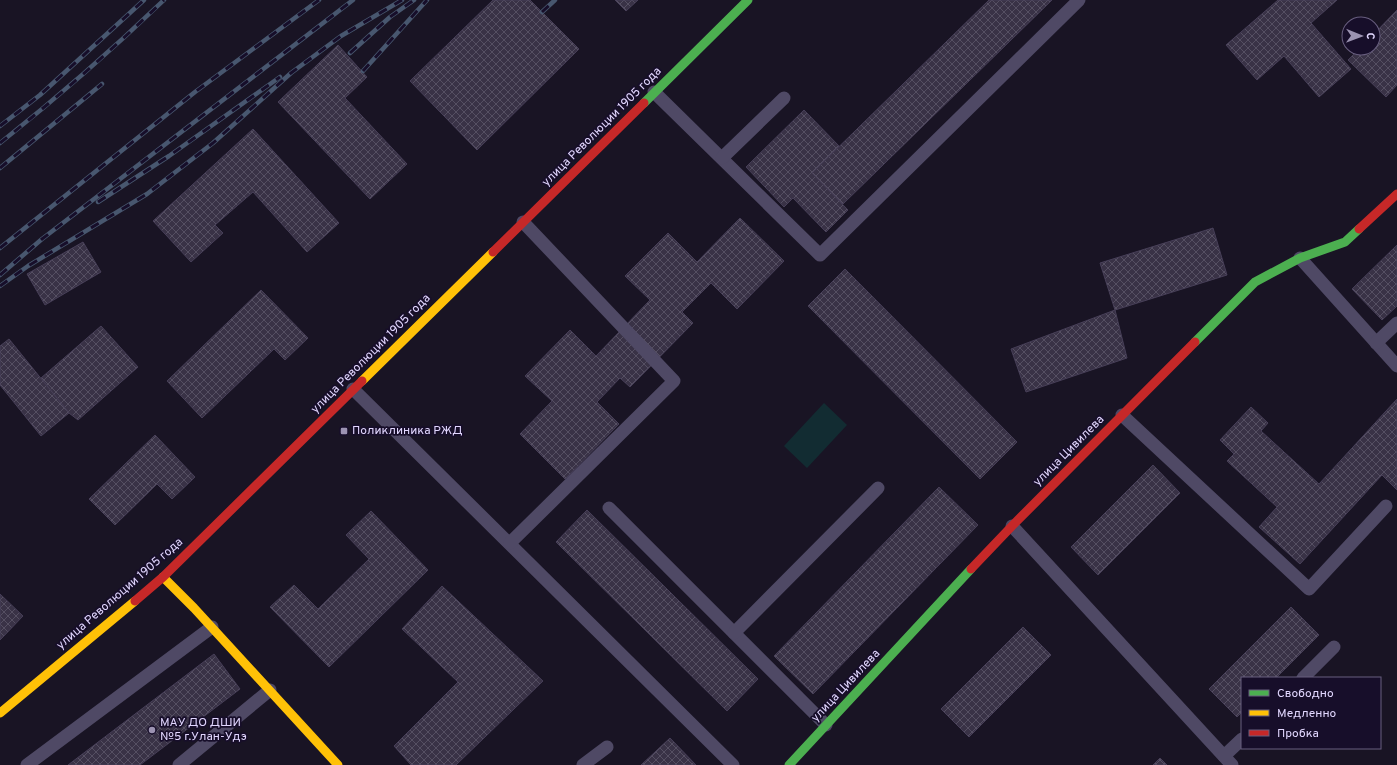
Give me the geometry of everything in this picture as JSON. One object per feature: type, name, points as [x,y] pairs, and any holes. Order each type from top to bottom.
[{"type":"street","name":"улица Революции 1905 года","points":[[0,713],[163,576],[748,0]]},
{"type":"street","name":"улица Цивилева","points":[[789,765],[1012,526],[1255,282],[1300,258],[1345,242],[1397,194]]},
{"type":"street","points":[[163,576],[212,627],[338,765]]},
{"type":"lane","points":[[654,92],[820,255],[1079,0]]},
{"type":"lane","points":[[722,158],[784,98]]},
{"type":"lane","points":[[510,543],[674,381],[522,222]]},
{"type":"lane","points":[[1300,258],[1397,366]]},
{"type":"lane","points":[[1376,343],[1397,323]]},
{"type":"lane","points":[[353,389],[733,765]]},
{"type":"lane","points":[[1122,415],[1309,589],[1386,506]]},
{"type":"lane","points":[[734,633],[878,488]]},
{"type":"lane","points":[[609,508],[826,725]]},
{"type":"lane","points":[[1012,526],[1228,761],[1241,740]]},
{"type":"lane","points":[[27,765],[212,627]]},
{"type":"lane","points":[[1304,677],[1334,647]]},
{"type":"lane","points":[[179,765],[270,690]]},
{"type":"lane","points":[[583,765],[607,747]]},
{"type":"green space","points":[[824,403],[847,425],[807,468],[784,446]]},
{"type":"building","points":[[493,0],[530,0],[579,49],[477,150],[410,81]]},
{"type":"building","points":[[615,0],[638,0],[626,11]]},
{"type":"building","points":[[989,0],[1052,0],[843,204],[812,173]]},
{"type":"building","points":[[1278,0],[1337,0],[1311,23],[1351,69],[1319,97],[1284,56],[1257,80],[1226,45]]},
{"type":"building","points":[[1397,10],[1397,85],[1386,97],[1348,60],[1352,56],[1381,56],[1381,27]]},
{"type":"building","points":[[338,45],[367,77],[345,98],[407,164],[370,199],[278,102]]},
{"type":"building","points":[[804,110],[839,146],[812,173],[848,210],[826,232],[793,198],[784,207],[746,167]]},
{"type":"building","points":[[253,129],[339,223],[307,252],[253,192],[215,225],[223,233],[191,262],[153,221]]},
{"type":"building","points":[[740,218],[784,261],[737,309],[711,283],[682,312],[693,323],[630,387],[620,378],[597,402],[619,424],[565,479],[520,434],[552,401],[525,376],[570,330],[596,356],[650,300],[625,276],[668,233],[697,262]]},
{"type":"building","points":[[1213,228],[1227,275],[1115,310],[1100,263]]},
{"type":"building","points":[[83,242],[101,272],[45,305],[27,274]]},
{"type":"building","points":[[1397,245],[1397,306],[1382,320],[1352,289]]},
{"type":"building","points":[[845,269],[1017,442],[980,479],[808,306]]},
{"type":"building","points":[[261,290],[308,338],[285,360],[274,349],[202,418],[167,381]]},
{"type":"building","points":[[1115,310],[1127,358],[1026,392],[1011,349]]},
{"type":"building","points":[[101,326],[138,367],[78,420],[69,413],[41,378]]},
{"type":"building","points":[[9,339],[69,413],[41,436],[0,385],[0,346]]},
{"type":"building","points":[[1397,399],[1397,490],[1382,475],[1300,564],[1259,527],[1277,507],[1227,461],[1234,454],[1220,440],[1251,407],[1268,423],[1261,431],[1319,484]]},
{"type":"building","points":[[155,435],[195,477],[172,499],[157,484],[115,525],[89,499]]},
{"type":"building","points":[[1153,465],[1180,493],[1098,575],[1071,547]]},
{"type":"building","points":[[939,487],[978,525],[813,694],[774,656]]},
{"type":"building","points":[[587,510],[758,679],[727,711],[556,542]]},
{"type":"building","points":[[371,511],[428,570],[329,667],[270,607],[294,585],[318,609],[369,559],[346,535]]},
{"type":"building","points":[[442,586],[543,681],[456,765],[411,765],[394,746],[458,682],[402,629]]},
{"type":"building","points":[[0,594],[23,616],[0,640]]},
{"type":"building","points":[[1291,607],[1319,635],[1277,677],[1241,677],[1241,713],[1237,717],[1209,689]]},
{"type":"building","points":[[1023,627],[1051,655],[969,737],[941,709]]},
{"type":"building","points":[[214,654],[240,689],[140,765],[68,765]]},
{"type":"building","points":[[670,738],[696,765],[641,765]]},
{"type":"building","points":[[1160,758],[1167,765],[1153,765]]},
{"type":"railway","points":[[0,126],[40,95],[144,0]]},
{"type":"railway","points":[[0,143],[84,73],[164,0]]},
{"type":"railway","points":[[0,248],[195,92],[319,0]]},
{"type":"railway","points":[[0,275],[42,239],[353,0]]},
{"type":"railway","points":[[0,286],[28,266],[147,194],[213,143],[291,73],[341,36],[402,0]]},
{"type":"railway","points":[[350,53],[390,17],[414,0]]},
{"type":"railway","points":[[363,71],[427,0]]},
{"type":"railway","points":[[542,12],[555,0]]},
{"type":"railway","points":[[98,202],[169,156],[280,77]]},
{"type":"railway","points":[[0,168],[102,84]]},
{"type":"traffic: fast","points":[[644,103],[748,0]]},
{"type":"traffic: fast","points":[[1195,342],[1255,282],[1300,258],[1345,242],[1359,229]]},
{"type":"traffic: fast","points":[[789,765],[971,569]]},
{"type":"traffic: slow","points":[[362,381],[493,252]]},
{"type":"traffic: slow","points":[[163,577],[194,608],[338,765]]},
{"type":"traffic: slow","points":[[0,713],[135,601]]},
{"type":"traffic: jam","points":[[493,252],[644,103]]},
{"type":"traffic: jam","points":[[1359,229],[1397,194]]},
{"type":"traffic: jam","points":[[971,569],[1195,342]]},
{"type":"traffic: jam","points":[[135,601],[163,577],[362,381]]},
{"type":"place","name":"Поликлиника РЖД","points":[[344,431]]},
{"type":"place","name":"МАУ ДО ДШИ №5 г.Улан-Удэ","points":[[152,730]]}]
